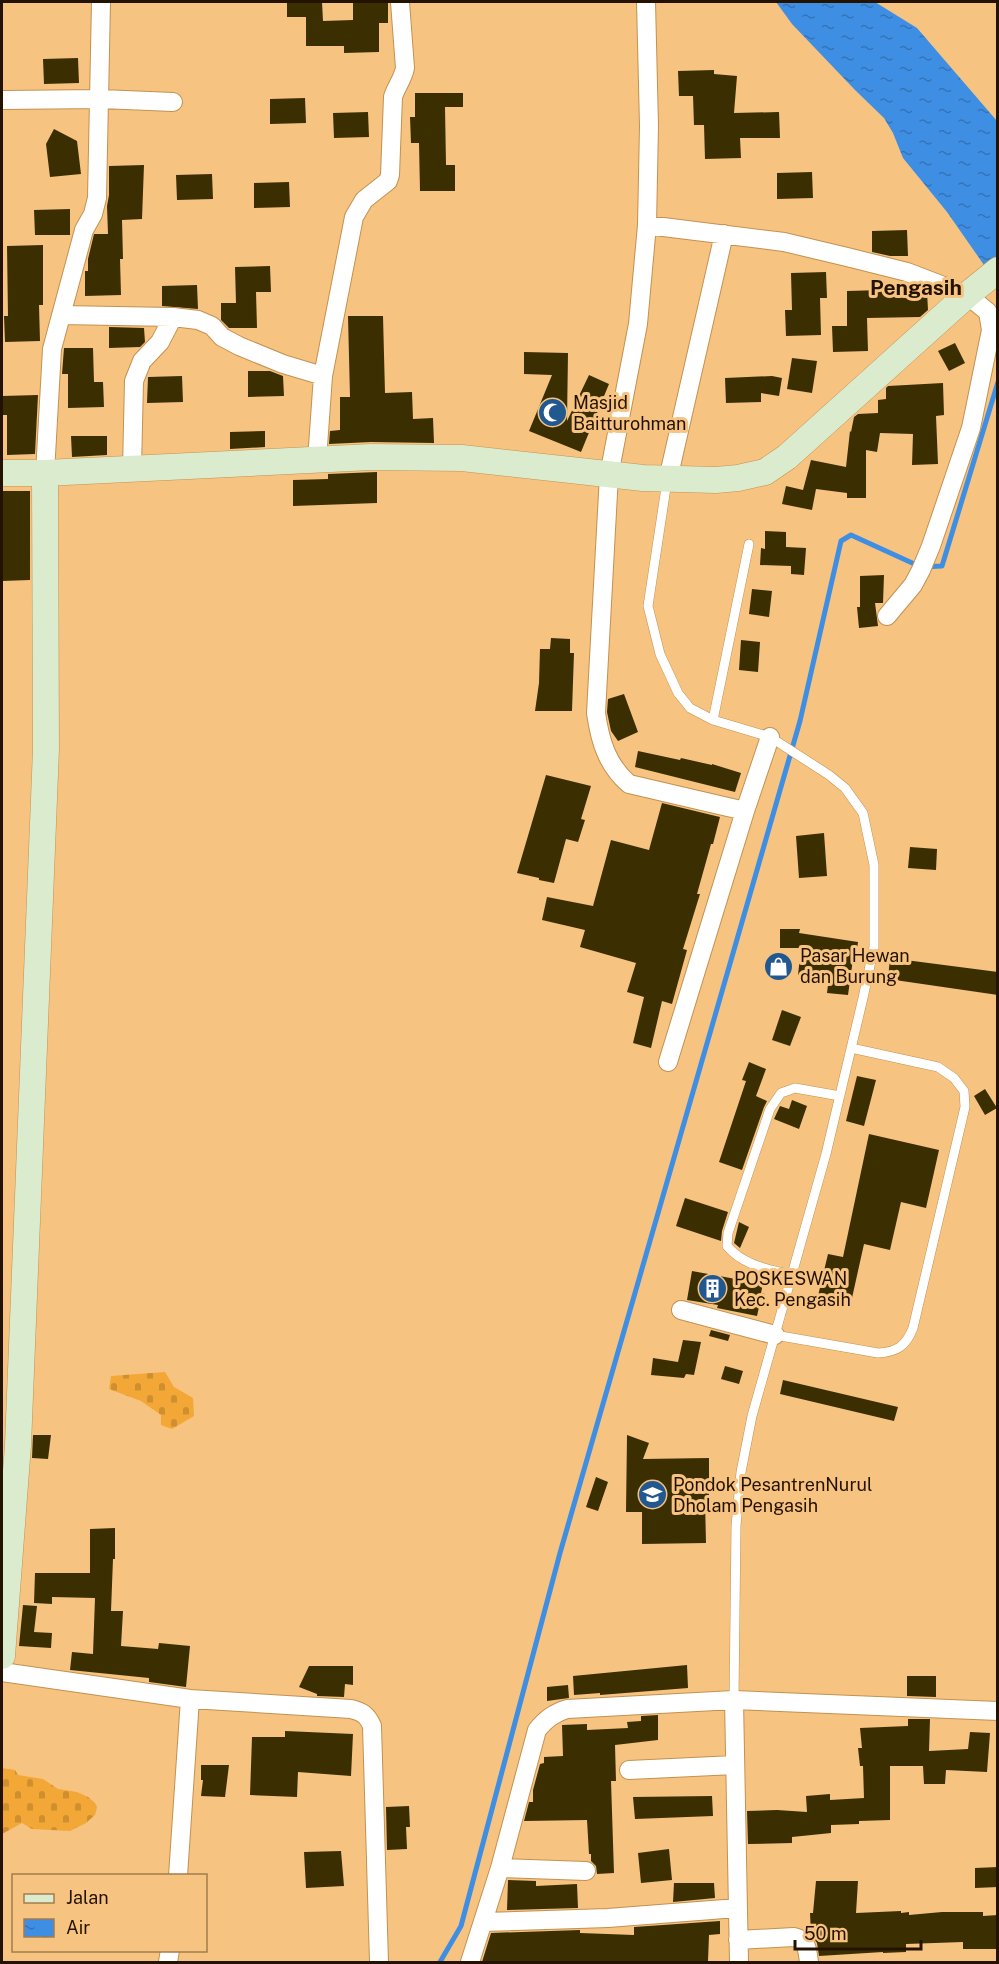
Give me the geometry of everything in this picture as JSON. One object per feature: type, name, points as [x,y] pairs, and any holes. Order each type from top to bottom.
[{"type":"street","points":[[2,1656],[18,1445],[46,749],[45,473],[52,349],[84,230],[93,214],[97,198],[101,2]]},
{"type":"street","points":[[317,460],[323,376],[354,217],[364,200],[388,181],[390,175],[393,97],[404,76],[405,68],[400,2]]},
{"type":"street","points":[[646,2],[649,126],[646,225],[638,324],[609,475],[596,713],[600,737],[617,774],[629,784],[745,811]]},
{"type":"street","points":[[2,100],[100,99],[173,102]]},
{"type":"street","points":[[646,225],[784,242],[907,272],[981,283]]},
{"type":"street","points":[[668,479],[724,234]]},
{"type":"street","points":[[2,472],[45,473],[371,457],[462,458],[609,475],[668,479],[738,478],[765,472],[787,457],[981,283]]},
{"type":"street","points":[[888,616],[913,585],[921,570],[971,428],[991,330],[981,283]]},
{"type":"street","points":[[61,315],[173,317],[198,320],[212,326],[222,337],[239,346],[283,364],[323,376]]},
{"type":"street","points":[[132,469],[134,381],[142,361],[160,342],[173,317]]},
{"type":"street","points":[[668,1062],[770,737]]},
{"type":"street","points":[[681,1310],[775,1335]]},
{"type":"street","points":[[2,1672],[190,1699],[351,1709],[363,1712],[369,1718],[372,1726],[379,1962]]},
{"type":"street","points":[[178,1874],[190,1699]]},
{"type":"street","points":[[734,1700],[739,1962]]},
{"type":"street","points":[[470,1962],[500,1868],[537,1730],[556,1712],[567,1709],[734,1700],[998,1711]]},
{"type":"street","points":[[629,1770],[735,1765]]},
{"type":"street","points":[[500,1868],[586,1871]]},
{"type":"street","points":[[483,1922],[608,1918],[737,1908]]},
{"type":"street","points":[[738,1940],[794,1937],[801,1939],[806,1943],[809,1962]]},
{"type":"lane","points":[[668,479],[648,606],[660,654],[678,693],[690,708],[713,720],[770,737],[845,788],[863,813],[874,865],[874,946],[840,1096],[752,1416],[741,1472],[736,1526],[734,1700]]},
{"type":"lane","points":[[713,720],[749,544]]},
{"type":"lane","points":[[775,1335],[885,1353],[901,1348],[909,1339],[913,1328],[965,1107],[964,1091],[954,1078],[938,1067],[851,1048]]},
{"type":"lane","points":[[792,1275],[740,1259],[727,1246],[728,1233],[770,1109],[781,1093],[795,1088],[840,1096]]},
{"type":"green space","points":[[165,1372],[174,1387],[193,1398],[194,1416],[172,1429],[161,1425],[161,1415],[141,1401],[109,1389],[111,1376]]},
{"type":"green space","points":[[2,1768],[15,1770],[18,1775],[43,1779],[58,1789],[77,1792],[88,1797],[97,1807],[95,1815],[86,1823],[70,1831],[32,1829],[22,1823],[2,1834]]},
{"type":"water","points":[[776,2],[875,2],[917,28],[997,121],[997,276],[984,265],[947,212],[903,158],[884,118],[792,24]]},
{"type":"building","points":[[287,2],[322,2],[323,21],[353,20],[353,2],[388,2],[388,23],[379,23],[379,52],[344,53],[344,46],[306,46],[306,17],[287,17]]},
{"type":"building","points":[[78,58],[79,83],[44,84],[43,59]]},
{"type":"building","points":[[714,70],[714,74],[737,76],[734,113],[779,112],[780,138],[740,138],[741,158],[705,159],[704,125],[694,125],[693,96],[679,96],[678,71]]},
{"type":"building","points":[[415,93],[463,93],[463,107],[445,107],[446,165],[455,165],[455,191],[420,191],[419,143],[411,143],[410,117],[415,117]]},
{"type":"building","points":[[305,98],[306,123],[270,124],[270,99]]},
{"type":"building","points":[[368,112],[369,137],[334,138],[333,113]]},
{"type":"building","points":[[54,129],[77,141],[81,174],[50,177],[46,144]]},
{"type":"building","points":[[144,165],[142,219],[122,220],[121,295],[85,296],[85,271],[88,271],[88,259],[94,234],[108,234],[109,166]]},
{"type":"building","points":[[812,172],[813,198],[777,199],[777,173]]},
{"type":"building","points":[[212,174],[213,199],[177,200],[176,175]]},
{"type":"building","points":[[289,182],[290,207],[254,208],[254,183]]},
{"type":"building","points":[[70,209],[70,235],[35,235],[34,210]]},
{"type":"building","points":[[907,230],[908,256],[890,256],[872,252],[872,231]]},
{"type":"building","points":[[43,245],[43,305],[39,305],[40,341],[5,342],[4,316],[8,316],[7,246]]},
{"type":"building","points":[[270,266],[271,292],[256,292],[257,328],[229,328],[221,320],[221,303],[236,303],[235,267]]},
{"type":"building","points":[[826,272],[827,298],[820,298],[821,335],[786,336],[785,310],[792,310],[791,273]]},
{"type":"building","points":[[197,285],[198,309],[162,306],[162,286]]},
{"type":"building","points":[[882,290],[882,293],[927,292],[928,310],[920,317],[867,318],[868,351],[833,352],[832,326],[847,326],[847,291]]},
{"type":"building","points":[[348,316],[383,316],[385,393],[412,392],[413,419],[433,418],[434,443],[329,444],[330,431],[340,430],[340,397],[350,397]]},
{"type":"building","points":[[109,327],[144,328],[145,342],[140,347],[109,348]]},
{"type":"building","points":[[955,343],[965,363],[949,371],[938,351]]},
{"type":"building","points":[[64,348],[93,348],[94,382],[103,382],[104,407],[68,408],[68,374],[62,374]]},
{"type":"building","points":[[524,352],[568,353],[567,421],[589,375],[609,384],[581,452],[529,431],[552,375],[524,374]]},
{"type":"building","points":[[792,358],[817,361],[812,393],[787,389]]},
{"type":"building","points":[[248,371],[270,371],[283,376],[284,396],[248,397]]},
{"type":"building","points":[[182,376],[183,402],[147,403],[148,377]]},
{"type":"building","points":[[772,376],[782,378],[779,396],[761,393],[761,402],[726,403],[725,378]]},
{"type":"building","points":[[943,383],[944,415],[936,416],[938,464],[912,465],[913,434],[880,433],[877,452],[866,450],[866,498],[847,498],[847,493],[816,489],[812,510],[782,504],[786,486],[803,490],[811,460],[846,467],[854,417],[858,414],[878,413],[878,400],[886,399],[888,386]]},
{"type":"building","points":[[38,395],[35,454],[7,455],[7,415],[2,415],[2,396]]},
{"type":"building","points":[[265,431],[265,447],[230,449],[230,432]]},
{"type":"building","points":[[71,436],[107,436],[107,455],[72,457]]},
{"type":"building","points":[[377,472],[377,503],[293,506],[293,480],[328,479],[328,474]]},
{"type":"building","points":[[2,491],[30,491],[30,580],[2,581]]},
{"type":"building","points":[[765,531],[786,532],[786,547],[806,548],[804,575],[791,574],[791,566],[760,565],[761,548],[765,549]]},
{"type":"building","points":[[884,575],[883,603],[875,603],[878,626],[859,628],[857,607],[860,607],[860,576]]},
{"type":"building","points":[[752,589],[772,591],[769,617],[749,614]]},
{"type":"building","points":[[551,638],[570,639],[570,653],[574,653],[572,711],[535,711],[540,649],[550,649]]},
{"type":"building","points":[[741,640],[760,642],[758,672],[739,670]]},
{"type":"building","points":[[624,694],[638,732],[618,741],[611,731],[607,712],[608,699]]},
{"type":"building","points":[[638,751],[712,764],[741,773],[735,792],[635,767]]},
{"type":"building","points":[[546,775],[591,786],[581,819],[585,820],[578,842],[566,839],[554,883],[517,873]]},
{"type":"building","points":[[662,803],[720,817],[697,894],[700,894],[683,949],[687,950],[672,1004],[662,1001],[651,1048],[633,1043],[644,997],[627,992],[636,963],[580,947],[585,930],[542,920],[547,897],[593,906],[611,840],[649,850]]},
{"type":"building","points":[[824,833],[827,876],[799,878],[796,836]]},
{"type":"building","points":[[910,847],[937,849],[936,870],[908,868]]},
{"type":"building","points":[[780,929],[800,929],[799,933],[858,942],[848,995],[827,993],[829,977],[798,975],[801,948],[780,948]]},
{"type":"building","points":[[890,958],[998,972],[998,995],[888,979]]},
{"type":"building","points":[[782,1010],[801,1017],[790,1046],[772,1040]]},
{"type":"building","points":[[749,1062],[766,1069],[756,1096],[767,1101],[742,1170],[719,1162],[746,1081],[742,1080]]},
{"type":"building","points":[[857,1076],[876,1080],[864,1126],[846,1121]]},
{"type":"building","points":[[985,1089],[997,1108],[985,1115],[974,1096]]},
{"type":"building","points":[[792,1100],[807,1106],[799,1129],[774,1119],[780,1106],[789,1109]]},
{"type":"building","points":[[869,1134],[939,1150],[926,1208],[901,1202],[890,1250],[864,1244],[850,1307],[817,1300],[828,1254],[843,1257]]},
{"type":"building","points":[[685,1198],[728,1212],[721,1241],[676,1226]]},
{"type":"building","points":[[739,1222],[749,1227],[740,1248],[734,1243]]},
{"type":"building","points":[[692,1271],[763,1284],[761,1293],[765,1294],[763,1308],[759,1307],[757,1316],[717,1308],[718,1305],[687,1300]]},
{"type":"building","points":[[711,1330],[730,1335],[728,1341],[709,1336]]},
{"type":"building","points":[[683,1340],[701,1342],[694,1375],[686,1374],[684,1378],[651,1375],[653,1358],[678,1362]]},
{"type":"building","points":[[725,1366],[743,1371],[739,1384],[721,1379]]},
{"type":"building","points":[[783,1380],[898,1407],[894,1421],[780,1394]]},
{"type":"building","points":[[33,1435],[51,1435],[48,1459],[32,1458]]},
{"type":"building","points":[[627,1435],[649,1443],[643,1459],[709,1458],[709,1501],[705,1501],[706,1543],[642,1544],[642,1512],[626,1512]]},
{"type":"building","points":[[596,1477],[608,1482],[598,1511],[586,1507]]},
{"type":"building","points":[[115,1528],[111,1611],[123,1611],[121,1646],[158,1649],[159,1643],[190,1646],[186,1687],[149,1682],[149,1678],[70,1670],[72,1652],[93,1654],[95,1598],[52,1597],[52,1604],[34,1603],[35,1573],[90,1573],[90,1529]]},
{"type":"building","points":[[23,1605],[37,1606],[34,1632],[52,1633],[51,1648],[19,1646]]},
{"type":"building","points":[[687,1665],[688,1688],[574,1695],[573,1676]]},
{"type":"building","points":[[309,1666],[353,1666],[353,1685],[345,1684],[344,1697],[317,1696],[299,1687]]},
{"type":"building","points":[[907,1676],[936,1676],[936,1697],[907,1696]]},
{"type":"building","points":[[568,1685],[569,1698],[547,1701],[547,1687]]},
{"type":"building","points":[[658,1715],[658,1740],[615,1745],[616,1781],[611,1781],[614,1873],[597,1874],[596,1866],[589,1854],[587,1820],[524,1821],[529,1802],[533,1802],[533,1790],[540,1764],[544,1763],[544,1757],[563,1756],[562,1725],[587,1724],[587,1730],[628,1728],[627,1722],[641,1721],[641,1716]]},
{"type":"building","points":[[908,1719],[930,1719],[929,1751],[968,1749],[970,1732],[990,1733],[987,1772],[946,1770],[945,1784],[924,1784],[923,1766],[890,1766],[890,1820],[831,1825],[831,1833],[792,1837],[792,1843],[748,1844],[747,1811],[807,1812],[806,1796],[830,1794],[830,1800],[864,1798],[863,1766],[860,1766],[858,1748],[862,1748],[860,1728],[908,1726]]},
{"type":"building","points":[[285,1731],[353,1734],[351,1776],[298,1772],[297,1797],[250,1795],[252,1737],[285,1737]]},
{"type":"building","points":[[201,1765],[229,1765],[225,1797],[201,1796],[203,1780],[201,1780]]},
{"type":"building","points":[[712,1796],[713,1816],[635,1819],[633,1797]]},
{"type":"building","points":[[409,1806],[410,1827],[406,1827],[407,1849],[387,1850],[386,1807]]},
{"type":"building","points":[[669,1849],[672,1880],[641,1883],[638,1853]]},
{"type":"building","points":[[341,1851],[344,1886],[306,1888],[304,1852]]},
{"type":"building","points":[[998,1867],[998,1887],[975,1888],[975,1868]]},
{"type":"building","points":[[508,1880],[536,1881],[536,1886],[577,1884],[578,1908],[507,1910]]},
{"type":"building","points":[[816,1881],[858,1881],[856,1913],[901,1911],[901,1913],[909,1912],[909,1915],[983,1912],[983,1916],[998,1915],[998,1949],[963,1949],[963,1942],[906,1944],[906,1952],[819,1956],[817,1943],[811,1934],[810,1913],[813,1913]]},
{"type":"building","points":[[674,1883],[714,1883],[715,1898],[673,1902]]},
{"type":"building","points":[[720,1921],[720,1934],[709,1935],[708,1961],[482,1962],[491,1933],[580,1930],[580,1933],[634,1935],[634,1927]]},
{"type":"waterway","points":[[440,1962],[461,1926],[560,1553],[800,721],[841,541],[851,535],[921,567],[942,566],[998,382]]},
{"type":"place","name":"Masjid Baitturohman","points":[[552,413]]},
{"type":"place","name":"Pasar Hewan dan Burung","points":[[779,966]]},
{"type":"place","name":"POSKESWAN Kec. Pengasih","points":[[713,1289]]},
{"type":"place","name":"Pondok PesantrenNurul Dholam Pengasih","points":[[652,1495]]},
{"type":"district","name":"Pengasih","points":[[916,288]]}]
